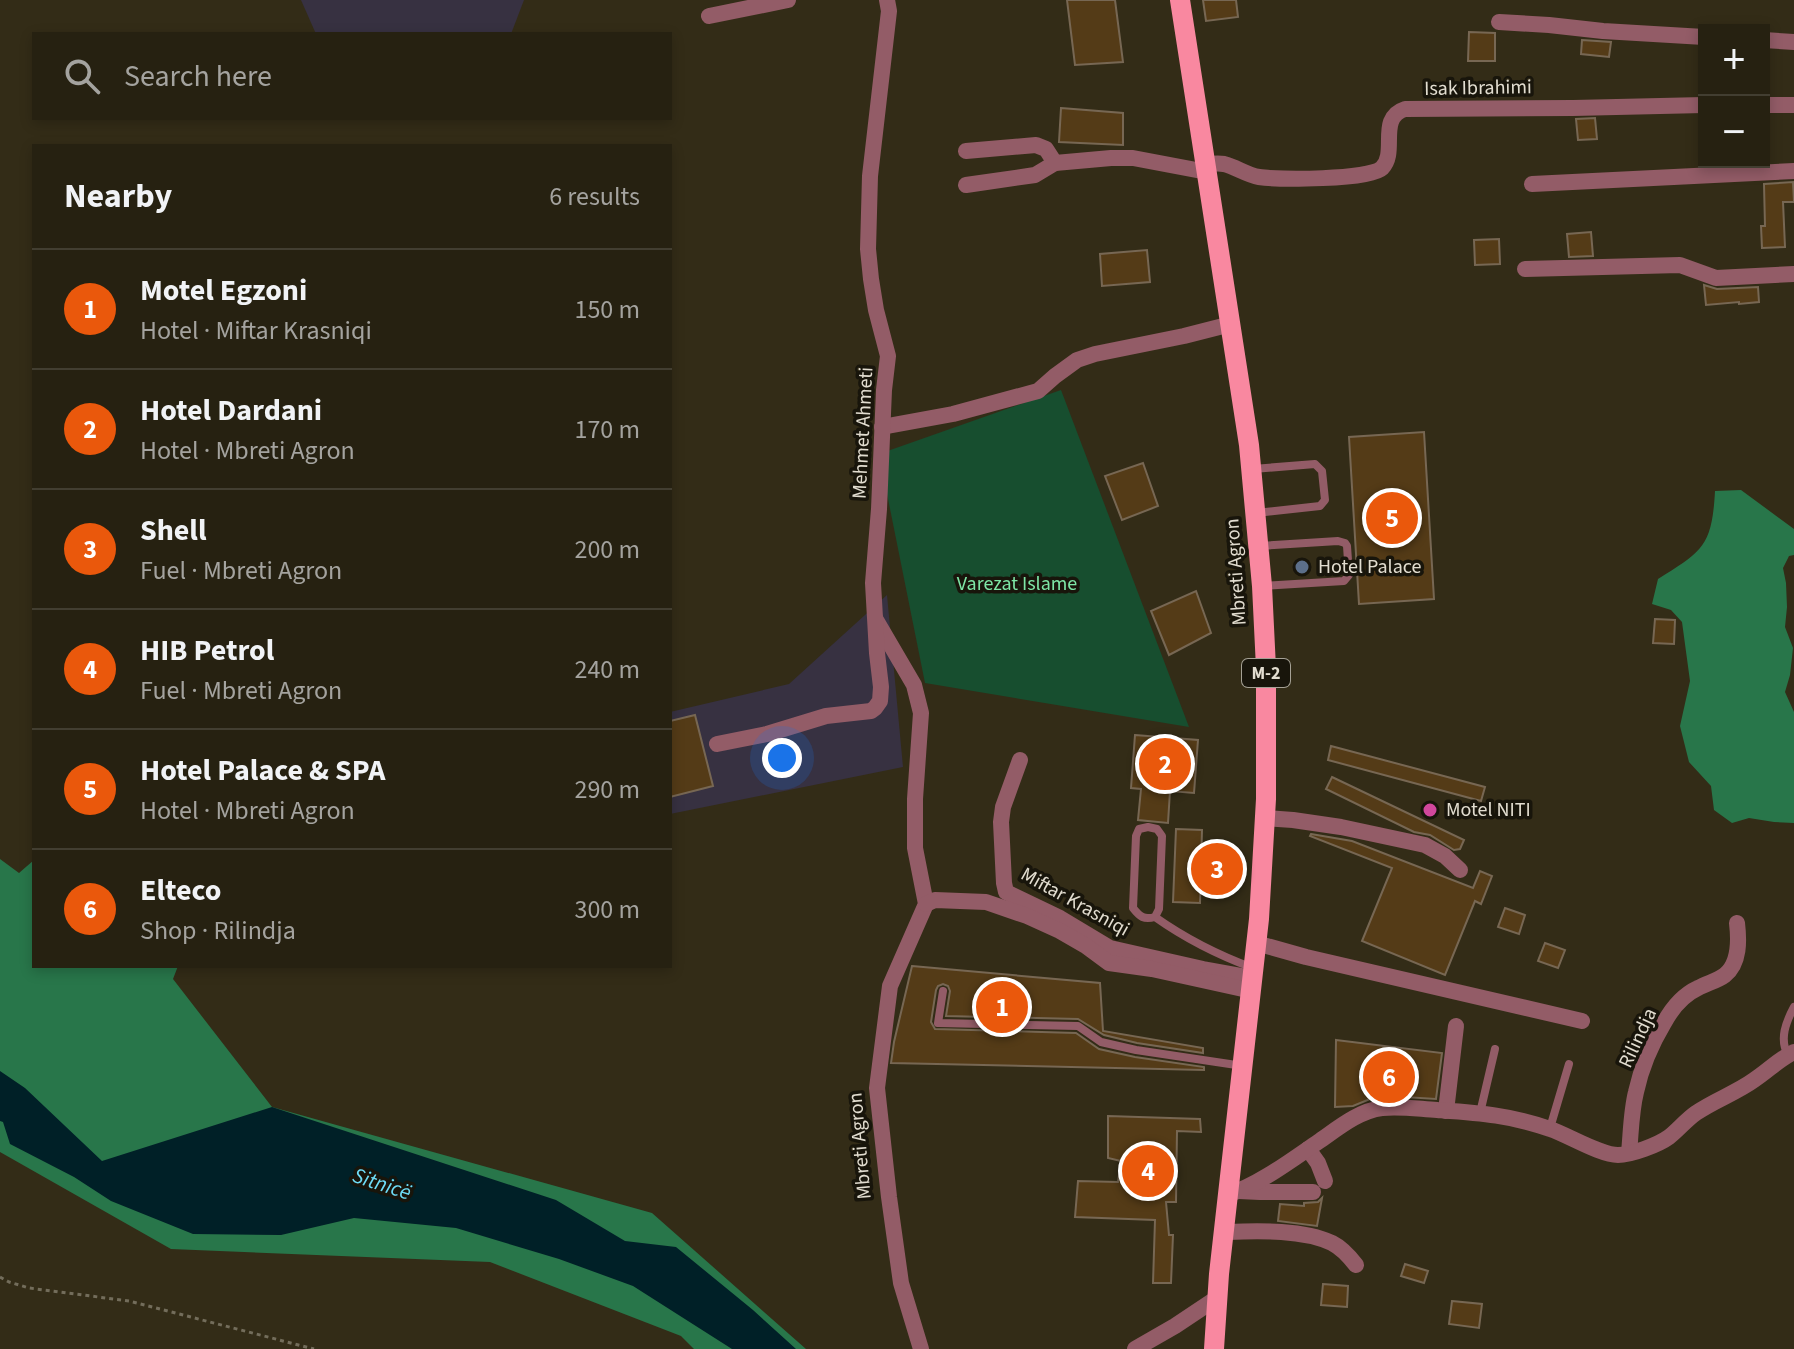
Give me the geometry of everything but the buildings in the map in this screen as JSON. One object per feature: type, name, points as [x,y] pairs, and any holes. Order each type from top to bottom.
[{"type":"main road","name":"Mbreti Agron","points":[[1180,0],[1252,470],[1262,586],[1267,736],[1265,818],[1253,979],[1234,1192],[1224,1232],[1214,1349]]},
{"type":"street","points":[[709,16],[788,0]]},
{"type":"street","name":"Mehmet Ahmeti","points":[[717,744],[767,734],[826,716],[871,711],[880,701],[873,583],[888,356],[876,310],[868,249],[870,176],[889,11],[887,0]]},
{"type":"street","points":[[1499,22],[1698,37]]},
{"type":"street","points":[[1770,40],[1794,42]]},
{"type":"street","name":"Isak Ibrahimi","points":[[1206,168],[1221,163],[1257,177],[1280,179],[1375,173],[1385,163],[1388,154],[1391,121],[1395,114],[1405,109],[1698,105]]},
{"type":"street","points":[[1770,105],[1794,105]]},
{"type":"street","points":[[966,151],[1036,145],[1046,149],[1055,163]]},
{"type":"street","points":[[966,185],[1035,175],[1055,163],[1111,158],[1206,168]]},
{"type":"street","points":[[1532,184],[1794,171]]},
{"type":"street","points":[[1525,269],[1680,265],[1716,278],[1794,274]]},
{"type":"street","points":[[882,427],[953,414],[1038,391],[1077,360],[1095,354],[1231,324]]},
{"type":"street","points":[[875,620],[914,685],[921,713],[915,848],[926,904],[935,900],[986,902],[1060,931],[1109,963],[1253,979]]},
{"type":"street","name":"Miftar Krasniqi","points":[[1020,760],[1003,807],[1001,822],[1006,892],[1060,918],[1110,948],[1253,979]]},
{"type":"street","points":[[1265,818],[1341,827],[1425,845],[1445,856],[1460,870]]},
{"type":"street","name":"Mbreti Agron","points":[[921,1349],[901,1283],[877,1088],[890,986],[926,904]]},
{"type":"street","name":"Rilindja","points":[[1629,1153],[1636,1092],[1663,1024],[1685,997],[1730,970],[1738,950],[1737,923]]},
{"type":"street","points":[[1256,943],[1582,1021]]},
{"type":"street","points":[[1446,1111],[1456,1026]]},
{"type":"street","points":[[1234,1192],[1336,1129],[1382,1108],[1480,1113],[1522,1120],[1604,1152],[1617,1155],[1629,1153],[1668,1138],[1692,1116],[1753,1081],[1791,1054]]},
{"type":"street","points":[[1234,1192],[1319,1186],[1318,1163],[1308,1149]]},
{"type":"street","points":[[1224,1232],[1257,1231],[1315,1237],[1333,1243],[1356,1265]]},
{"type":"street","points":[[1135,1349],[1217,1298]]},
{"type":"lane","points":[[1252,470],[1315,464],[1322,471],[1325,500],[1320,506],[1256,513]]},
{"type":"lane","points":[[1259,546],[1338,541],[1347,546],[1349,575],[1344,581],[1262,586]]},
{"type":"lane","points":[[1155,917],[1159,909],[1162,836],[1157,829],[1148,827],[1139,829],[1136,836],[1133,908],[1139,916],[1147,919],[1155,917],[1218,954],[1253,979]]},
{"type":"lane","points":[[943,991],[938,1023],[1078,1026],[1101,1042],[1244,1066]]},
{"type":"lane","points":[[1791,1054],[1784,1047],[1785,1027],[1794,1007]]},
{"type":"lane","points":[[1480,1113],[1495,1049]]},
{"type":"lane","points":[[1550,1129],[1569,1064]]},
{"type":"path","points":[[0,1277],[29,1288],[129,1301],[314,1349]]},
{"type":"shaded area","points":[[301,0],[524,0],[512,32],[315,32]]},
{"type":"shaded area","points":[[887,595],[903,767],[672,814],[672,712],[789,684]]},
{"type":"green space","name":"Varezat Islame","points":[[1061,390],[1189,727],[925,683],[879,454]]},
{"type":"green space","points":[[1741,490],[1794,529],[1794,555],[1789,556],[1783,568],[1787,607],[1785,627],[1793,648],[1785,692],[1794,712],[1794,823],[1749,818],[1732,823],[1714,810],[1711,786],[1689,762],[1680,726],[1690,681],[1682,622],[1671,610],[1652,604],[1658,579],[1695,553],[1708,536],[1715,491]]},
{"type":"green space","points":[[0,859],[19,873],[32,862],[32,968],[177,968],[173,979],[272,1107],[652,1213],[806,1349],[694,1349],[681,1336],[490,1262],[171,1249],[0,1152]]},
{"type":"water","name":"Sitnicë","points":[[0,1071],[25,1088],[102,1161],[272,1107],[556,1200],[625,1241],[676,1247],[796,1349],[732,1349],[633,1286],[559,1259],[456,1228],[354,1218],[281,1235],[193,1234],[111,1201],[74,1177],[10,1144],[0,1121]]},
{"type":"place","name":"Hotel Palace & SPA","points":[[1392,518]]},
{"type":"place","name":"Hotel Palace","points":[[1302,567]]},
{"type":"place","name":"Hotel Dardani","points":[[1165,764]]},
{"type":"place","name":"Motel NITI","points":[[1430,810]]},
{"type":"place","name":"Shell","points":[[1217,869]]},
{"type":"place","name":"Motel Egzoni","points":[[1002,1007]]},
{"type":"place","name":"Elteco","points":[[1389,1077]]},
{"type":"place","name":"HIB Petrol","points":[[1148,1171]]}]
